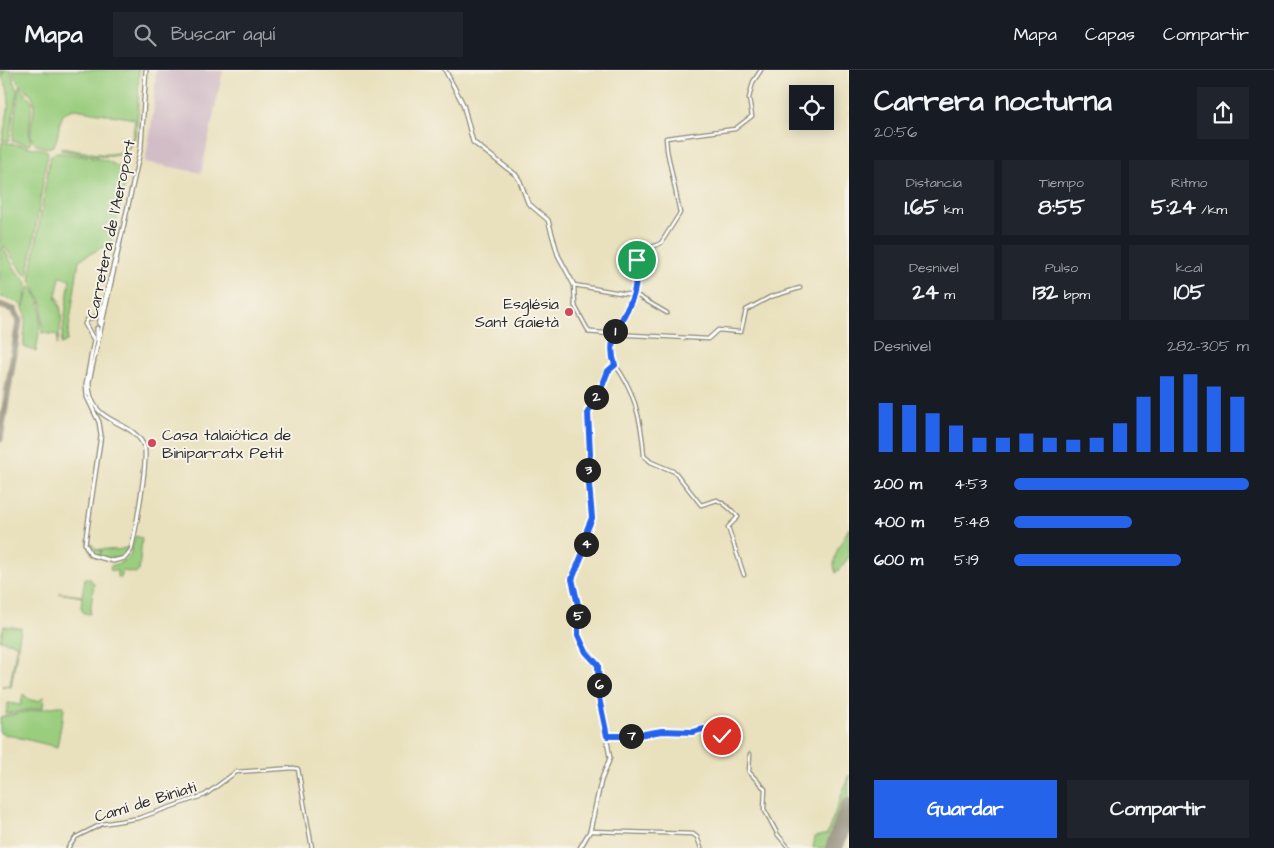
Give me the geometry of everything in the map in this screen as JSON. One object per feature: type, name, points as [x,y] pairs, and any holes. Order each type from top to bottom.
[{"type":"main road","name":"Carretera de l'Aeroport","points":[[89,330],[94,340],[86,384],[87,397],[100,426],[101,435],[85,538],[87,550],[94,557],[115,561],[122,559],[128,554],[134,536],[145,455],[144,445],[98,410],[93,403],[89,379],[142,139],[146,70]]},
{"type":"main road","points":[[445,70],[461,98],[473,142],[518,177],[528,203],[546,216],[556,252],[574,286]]},
{"type":"main road","points":[[98,326],[89,330],[86,322],[98,316],[102,311],[123,228]]},
{"type":"main road","points":[[95,352],[98,326],[110,289]]},
{"type":"main road","points":[[92,318],[96,320],[98,326]]},
{"type":"main road","points":[[580,848],[590,831],[600,781],[609,761],[607,736],[599,694],[598,668],[586,652],[578,635],[578,605],[572,582],[585,548],[587,530],[592,518],[588,483],[590,454],[588,412],[601,389],[608,371],[615,365],[612,357],[614,334],[589,332]]},
{"type":"street","points":[[761,70],[753,82],[750,98],[752,116],[739,127],[666,138],[666,150],[680,211],[661,243],[647,249],[637,260],[633,295],[614,334],[708,339],[718,330],[741,332],[746,310],[770,298],[800,288]]},
{"type":"street","points":[[589,332],[575,305],[574,286],[633,295],[667,313]]},
{"type":"street","points":[[615,365],[622,374],[634,401],[642,432],[644,456],[651,462],[675,472],[701,505],[717,500],[731,509],[738,517],[728,527],[744,575]]},
{"type":"street","points":[[607,736],[632,736],[649,732],[708,730],[722,736]]},
{"type":"street","points":[[750,754],[749,772],[765,789],[764,809],[778,835],[788,848]]},
{"type":"street","name":"Camí de Biniati","points":[[68,848],[76,838],[102,824],[139,818],[205,795],[236,772],[294,768],[298,769],[312,848]]},
{"type":"street","points":[[590,831],[694,834],[701,848]]},
{"type":"shaded area","points":[[156,70],[223,71],[201,173],[145,162],[153,115]]},
{"type":"green space","points":[[0,70],[2,70],[3,76],[4,70],[11,70],[17,91],[9,141],[2,140],[9,98]]},
{"type":"green space","points":[[13,70],[139,70],[138,115],[132,144],[123,152],[109,156],[61,150],[61,148],[89,153],[110,154],[126,149],[131,142],[135,119],[75,109],[64,114],[54,145],[47,148],[36,144],[32,140],[31,134],[34,111],[33,98],[19,84]]},
{"type":"green space","points":[[19,86],[32,101],[29,132],[31,142],[29,145],[12,141]]},
{"type":"green space","points":[[2,142],[46,150],[48,152],[28,275],[24,274],[4,246],[3,248],[17,272],[27,282],[24,307],[29,286],[35,292],[38,299],[40,316],[36,352],[24,347],[25,315],[23,309],[12,300],[0,297],[0,154]]},
{"type":"green space","points":[[56,152],[106,160],[121,168],[126,181],[115,227],[106,223],[103,229],[111,235],[112,242],[79,260],[67,341],[61,344],[70,279],[60,277],[55,297],[61,314],[61,326],[57,345],[58,335],[42,333],[42,303],[30,280],[50,157]]},
{"type":"green space","points":[[849,528],[849,557],[836,573],[834,568],[835,556]]},
{"type":"green space","points":[[135,536],[142,538],[139,571],[136,573],[123,571],[121,578],[117,577],[117,571],[110,570],[111,566],[124,561],[130,556]]},
{"type":"green space","points":[[87,539],[97,550],[101,549],[100,556],[102,549],[117,550],[130,547],[121,558],[105,558],[91,553]]},
{"type":"green space","points":[[85,578],[91,578],[91,582],[94,583],[90,614],[84,613],[81,608],[82,597],[59,593],[82,596]]},
{"type":"green space","points":[[4,626],[21,628],[11,687],[2,686],[10,685],[17,644],[0,640]]},
{"type":"green space","points":[[23,694],[30,700],[38,701],[44,696],[43,707],[6,714],[8,703],[21,705]]},
{"type":"green space","points":[[64,706],[64,709],[57,747],[0,733],[0,717]]},
{"type":"green space","points":[[849,775],[849,794],[830,848],[813,848],[815,837],[827,834]]},
{"type":"taxiway","points":[[0,305],[14,310],[19,321],[0,439]]},
{"type":"runway","points":[[834,848],[849,807]]},
{"type":"place","name":"Església Sant Gaietà","points":[[569,312]]},
{"type":"place","name":"Casa talaiótica de Biniparratx Petit","points":[[152,443]]},
{"type":"route","points":[[637,260],[633,295],[613,334],[612,357],[615,365],[608,371],[601,389],[588,412],[590,438],[588,473],[592,520],[587,530],[582,557],[572,579],[578,605],[577,631],[586,652],[598,665],[599,698],[607,736],[632,736],[662,731],[693,732],[703,729],[722,736]]}]
